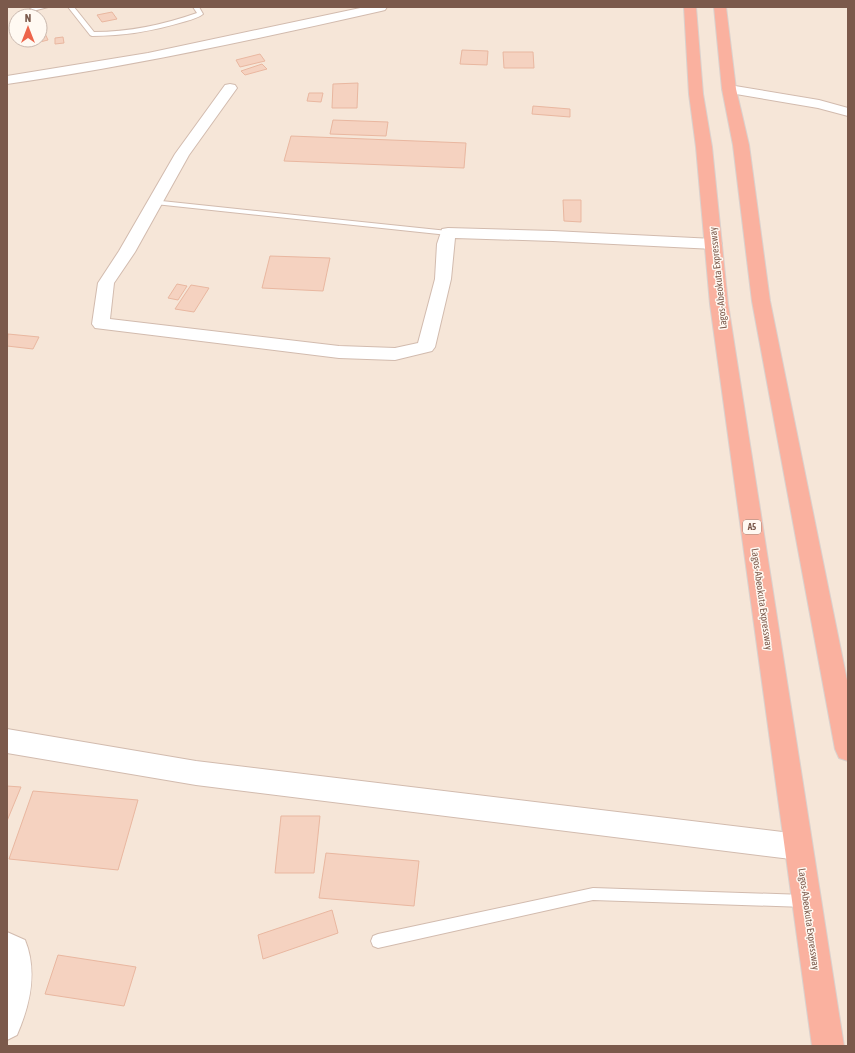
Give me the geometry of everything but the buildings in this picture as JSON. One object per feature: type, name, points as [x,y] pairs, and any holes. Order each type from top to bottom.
[{"type":"highway","name":"Lagos-Abeokuta Expressway","points":[[690,7],[696,94],[704,147],[720,312],[828,1046]]},
{"type":"highway","points":[[720,7],[728,89],[741,145],[760,301],[848,749]]},
{"type":"street","points":[[7,80],[66,72],[226,42],[381,7]]},
{"type":"street","points":[[230,88],[182,154],[127,252],[106,283],[101,324],[339,352],[394,354],[426,347],[443,279],[445,244],[448,234],[714,244]]},
{"type":"street","points":[[728,89],[819,104],[848,112]]},
{"type":"street","points":[[7,741],[196,773],[799,847]]},
{"type":"street","points":[[7,946],[16,950],[19,961],[17,984],[7,1025]]},
{"type":"lane","points":[[71,7],[92,34],[108,35],[150,29],[187,19],[200,14],[196,7]]},
{"type":"lane","points":[[155,202],[448,234]]},
{"type":"lane","points":[[378,940],[593,894],[807,901]]},
{"type":"shaded area","points":[[7,7],[848,7],[848,1046],[7,1046]]}]
